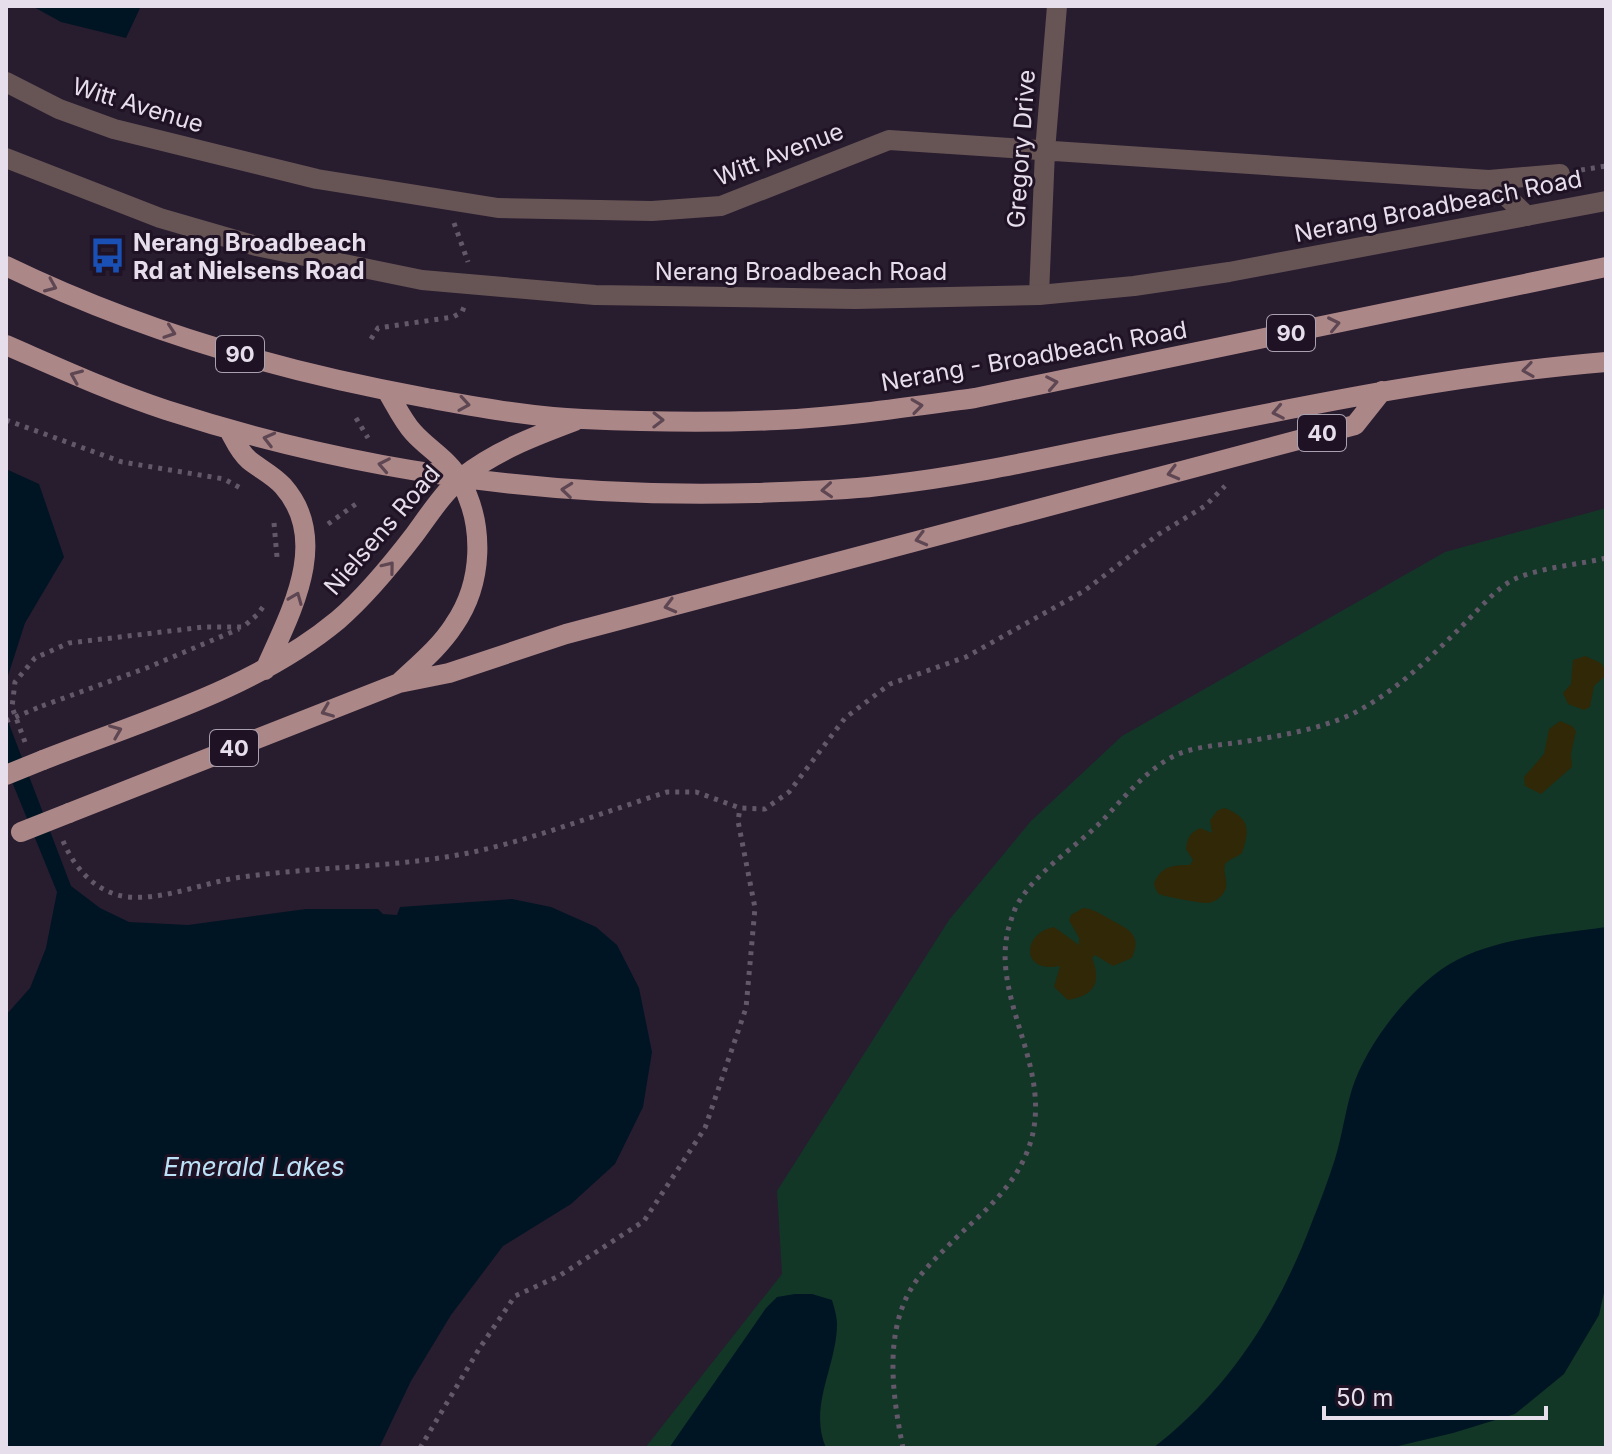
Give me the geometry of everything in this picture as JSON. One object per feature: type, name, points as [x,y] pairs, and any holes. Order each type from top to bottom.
[{"type":"main road","name":"Nerang - Broadbeach Road","points":[[6,266],[97,306],[167,331],[295,370],[387,391],[469,406],[580,419],[776,420],[880,412],[975,398],[1606,267]]},
{"type":"main road","points":[[6,345],[109,389],[229,430],[380,465],[460,479],[656,495],[807,491],[887,485],[1043,459],[1382,391],[1554,366],[1606,362]]},
{"type":"main road","name":"40","points":[[387,391],[413,432],[437,452],[460,479],[472,510],[478,555],[474,581],[454,627],[399,683]]},
{"type":"main road","name":"40","points":[[13,835],[399,683],[449,673],[566,634],[1355,425],[1382,391]]},
{"type":"main road","name":"Nielsens Road","points":[[6,775],[265,670],[304,646],[377,582],[460,479],[527,438],[580,419]]},
{"type":"main road","points":[[229,430],[247,459],[283,486],[295,504],[303,533],[305,560],[300,592],[265,670]]},
{"type":"street","name":"Gregory Drive","points":[[1039,295],[1045,151],[1057,6]]},
{"type":"street","name":"Witt Avenue","points":[[6,82],[59,109],[114,129],[317,179],[452,202],[541,211],[652,211],[721,206],[889,140],[1489,180],[1560,174]]},
{"type":"street","name":"Nerang Broadbeach Road","points":[[6,158],[82,190],[256,246],[422,280],[595,295],[871,299],[1039,295],[1134,286],[1229,272],[1606,201]]},
{"type":"street","points":[[1489,180],[1527,216]]},
{"type":"path","points":[[452,202],[454,230],[469,267]]},
{"type":"path","points":[[371,339],[378,328],[453,317],[462,312],[464,306]]},
{"type":"path","points":[[356,418],[371,443]]},
{"type":"path","points":[[318,531],[360,501]]},
{"type":"path","points":[[903,1448],[893,1368],[894,1339],[903,1308],[917,1279],[1009,1186],[1025,1158],[1033,1132],[1036,1093],[1028,1051],[1013,1009],[1007,971],[1007,933],[1018,903],[1034,882],[1101,822],[1148,773],[1179,754],[1293,733],[1348,716],[1386,694],[1514,579],[1606,558]]},
{"type":"path","points":[[6,721],[149,667],[243,627]]},
{"type":"path","points":[[420,1448],[479,1349],[515,1296],[559,1276],[644,1221],[705,1128],[746,1008],[755,908],[738,821],[740,808]]},
{"type":"green space","points":[[1606,508],[1606,1448],[645,1448],[782,1274],[777,1191],[949,920],[1031,821],[1122,736],[1445,552]]},
{"type":"sand","points":[[1585,656],[1601,663],[1606,670],[1604,677],[1594,686],[1590,707],[1584,710],[1568,704],[1563,693],[1571,684],[1573,660]]},
{"type":"sand","points":[[1560,721],[1576,731],[1571,754],[1572,767],[1541,794],[1525,786],[1524,777],[1544,754],[1549,729]]},
{"type":"sand","points":[[1225,808],[1239,816],[1247,831],[1242,853],[1226,863],[1226,889],[1223,893],[1217,900],[1208,903],[1159,894],[1154,883],[1160,873],[1178,865],[1190,865],[1193,860],[1186,849],[1190,836],[1200,828],[1212,833],[1210,820],[1218,810]]},
{"type":"sand","points":[[1083,908],[1131,932],[1135,949],[1132,958],[1113,966],[1095,955],[1092,958],[1096,975],[1094,987],[1084,995],[1068,1000],[1054,987],[1060,966],[1038,964],[1032,959],[1031,944],[1043,931],[1054,927],[1079,945],[1079,938],[1069,920],[1071,915]]},
{"type":"water","points":[[32,6],[141,6],[126,38],[61,22]]},
{"type":"water","points":[[6,469],[39,484],[64,557],[25,623],[6,682]]},
{"type":"water","name":"Emerald Lakes","points":[[6,716],[71,886],[100,908],[129,922],[188,925],[306,909],[378,909],[383,914],[397,915],[400,907],[512,899],[551,907],[596,927],[617,945],[639,988],[652,1052],[643,1107],[615,1164],[571,1204],[503,1246],[451,1315],[411,1381],[379,1448],[6,1448],[6,1015],[30,988],[46,948],[57,892],[6,767]]},
{"type":"water","points":[[1606,927],[1606,1284],[1599,1315],[1564,1374],[1515,1414],[1390,1448],[1153,1448],[1181,1425],[1228,1374],[1249,1346],[1284,1287],[1324,1191],[1359,1072],[1378,1037],[1404,1003],[1433,975],[1485,948],[1525,938]]},
{"type":"water","points":[[812,1294],[832,1300],[836,1315],[836,1340],[820,1417],[826,1448],[669,1448],[766,1308],[777,1297]]},
{"type":"place","name":"Nerang Broadbeach Rd at Nielsens Road","points":[[107,256]]}]
